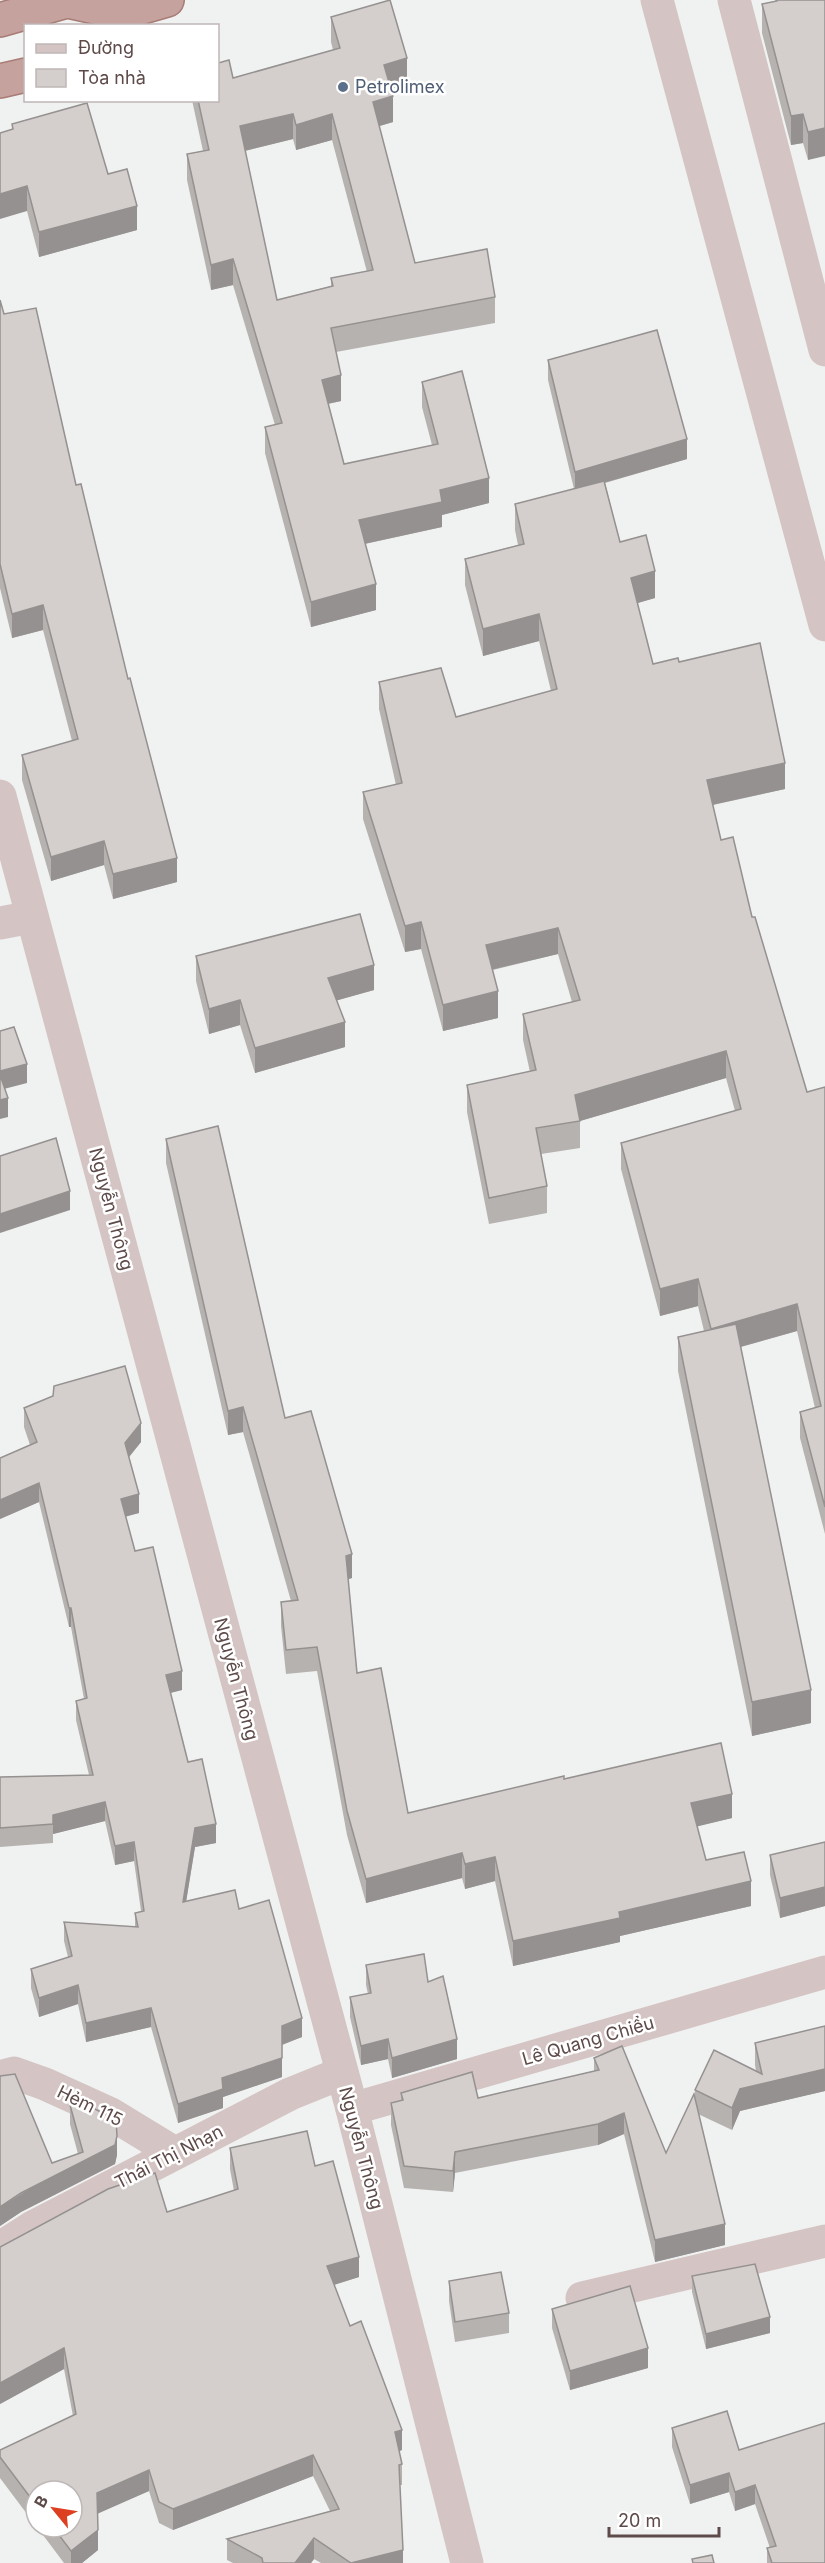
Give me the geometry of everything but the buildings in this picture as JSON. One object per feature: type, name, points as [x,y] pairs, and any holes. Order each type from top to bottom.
[{"type":"highway","points":[[0,20],[67,1],[117,20],[166,0]]},
{"type":"highway","points":[[0,81],[24,75]]},
{"type":"street","points":[[657,0],[825,625]]},
{"type":"street","points":[[734,0],[825,350]]},
{"type":"street","name":"Nguyễn Thông","points":[[0,796],[352,2109],[467,2563]]},
{"type":"street","points":[[0,923],[32,917]]},
{"type":"street","name":"Lê Quang Chiểu","points":[[352,2109],[825,1972]]},
{"type":"street","name":"Hẻm 115","points":[[0,2077],[14,2073],[31,2078],[111,2114],[175,2153]]},
{"type":"street","name":"Thái Thị Nhạn","points":[[0,2248],[31,2228],[290,2094],[342,2073]]},
{"type":"street","points":[[582,2298],[825,2241]]},
{"type":"place","name":"Petrolimex","points":[[343,87]]}]
